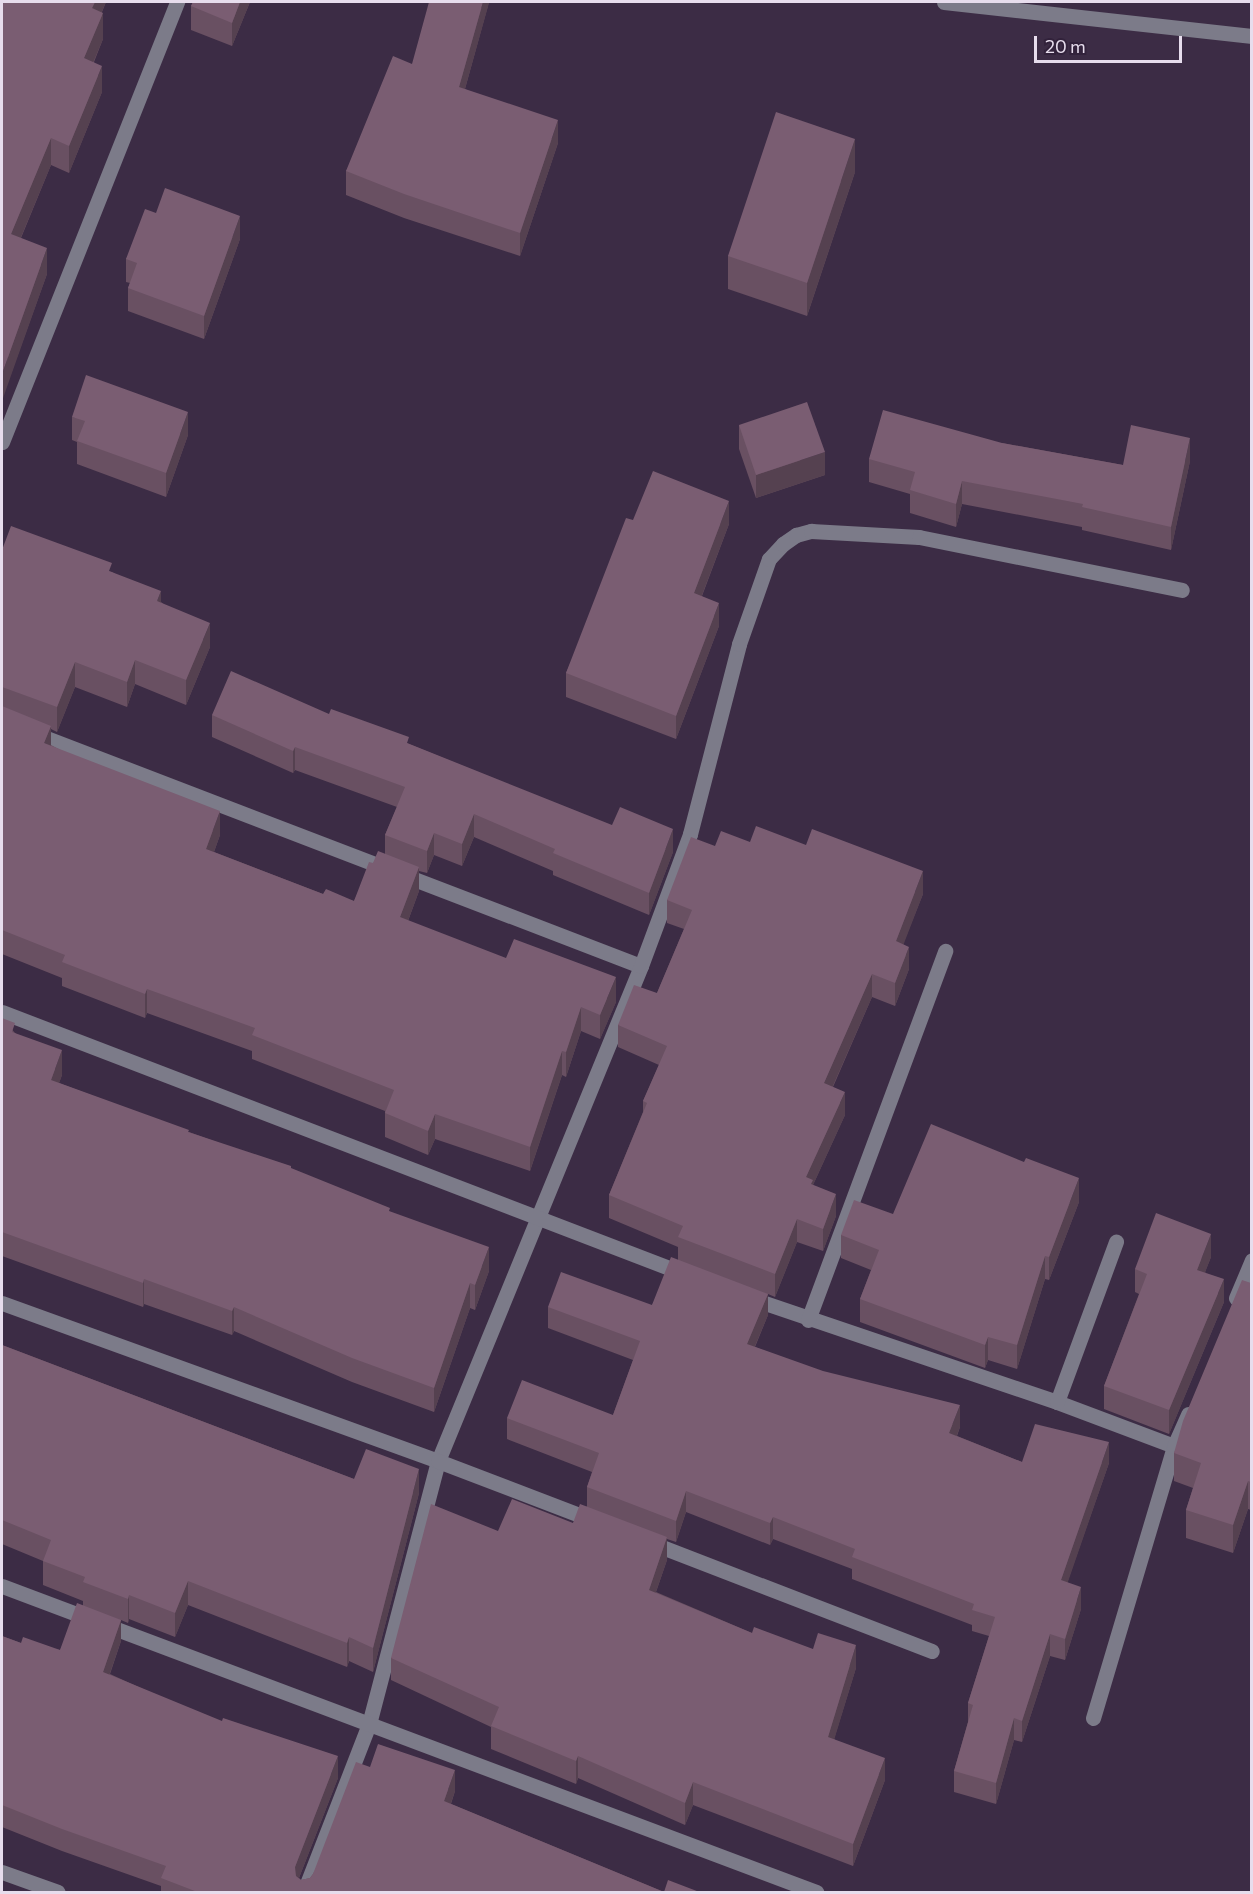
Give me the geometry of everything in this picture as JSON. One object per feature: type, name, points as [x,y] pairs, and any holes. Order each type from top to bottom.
[{"type":"street","points":[[2,442],[177,2]]},
{"type":"street","points":[[944,2],[1251,36]]},
{"type":"street","points":[[304,1893],[369,1724],[438,1461],[641,966],[690,834],[739,644],[769,559],[790,540],[811,531],[919,537],[1182,590]]},
{"type":"street","points":[[2,721],[641,966]]},
{"type":"street","points":[[808,1320],[945,951]]},
{"type":"street","points":[[2,1012],[700,1280]]},
{"type":"street","points":[[1058,1402],[1116,1242]]},
{"type":"street","points":[[1229,1315],[1251,1260]]},
{"type":"street","points":[[732,1292],[808,1320],[1058,1402],[1174,1446]]},
{"type":"street","points":[[2,1303],[438,1461],[614,1528]]},
{"type":"street","points":[[1093,1718],[1174,1446],[1192,1402]]},
{"type":"street","points":[[636,1537],[932,1651]]},
{"type":"street","points":[[2,1586],[816,1893]]},
{"type":"street","points":[[2,1872],[58,1893]]},
{"type":"building","points":[[2,2],[95,2],[92,8],[103,13],[84,58],[102,66],[69,146],[51,138],[11,234],[47,248],[2,374]]},
{"type":"building","points":[[193,2],[240,2],[232,23],[191,6]]},
{"type":"building","points":[[429,2],[483,2],[459,87],[558,120],[520,233],[404,194],[346,171],[393,56],[412,64]]},
{"type":"building","points":[[776,112],[855,139],[807,283],[728,256]]},
{"type":"building","points":[[165,188],[240,216],[204,316],[128,288],[137,263],[126,259],[145,209],[156,213]]},
{"type":"building","points":[[86,375],[188,412],[166,473],[77,441],[85,421],[72,417]]},
{"type":"building","points":[[807,402],[825,452],[756,475],[739,425]]},
{"type":"building","points":[[883,410],[1002,443],[1123,465],[1131,425],[1190,438],[1171,527],[1082,507],[1083,504],[962,481],[956,504],[910,490],[915,472],[869,459]]},
{"type":"building","points":[[653,471],[729,501],[694,593],[719,603],[676,716],[566,673],[626,518],[633,520]]},
{"type":"building","points":[[11,526],[112,563],[109,571],[161,591],[157,601],[210,623],[186,680],[135,660],[127,682],[75,662],[57,707],[2,687],[2,550]]},
{"type":"building","points":[[231,671],[329,714],[331,709],[409,737],[407,743],[612,825],[620,807],[673,829],[649,893],[553,853],[555,849],[474,814],[462,844],[434,833],[427,851],[385,835],[405,787],[295,747],[293,751],[212,715]]},
{"type":"building","points":[[2,706],[51,726],[44,743],[220,811],[206,849],[323,894],[326,889],[354,901],[369,862],[373,863],[378,851],[419,867],[400,917],[506,958],[514,939],[616,977],[600,1015],[581,1007],[566,1052],[562,1051],[530,1147],[435,1114],[428,1131],[385,1113],[394,1090],[252,1035],[255,1028],[147,989],[145,994],[62,962],[65,955],[2,930]]},
{"type":"building","points":[[756,826],[806,845],[812,829],[923,871],[896,941],[909,947],[895,983],[872,974],[824,1083],[845,1092],[806,1177],[813,1180],[811,1184],[836,1194],[823,1229],[797,1219],[775,1274],[678,1237],[683,1226],[609,1195],[647,1103],[643,1101],[667,1046],[618,1025],[634,985],[657,993],[692,910],[667,900],[691,837],[715,846],[721,831],[750,842]]},
{"type":"building","points":[[2,1018],[15,1023],[12,1032],[62,1050],[51,1080],[189,1130],[188,1132],[291,1166],[291,1168],[390,1208],[389,1211],[489,1247],[475,1285],[470,1283],[434,1388],[352,1358],[234,1307],[232,1311],[144,1279],[143,1283],[2,1232]]},
{"type":"building","points":[[931,1124],[1024,1162],[1026,1158],[1079,1178],[1049,1257],[1045,1256],[1017,1345],[988,1337],[985,1345],[860,1299],[879,1250],[841,1235],[854,1200],[893,1214]]},
{"type":"building","points":[[1156,1213],[1211,1234],[1197,1270],[1224,1279],[1169,1410],[1104,1386],[1147,1274],[1135,1269]]},
{"type":"building","points":[[671,1257],[768,1294],[747,1344],[823,1371],[960,1405],[949,1433],[1022,1462],[1035,1424],[1109,1442],[1061,1580],[1081,1587],[1065,1639],[1050,1634],[1022,1721],[1014,1718],[996,1783],[954,1771],[973,1705],[968,1703],[995,1617],[972,1610],[974,1604],[852,1557],[855,1549],[773,1517],[770,1523],[686,1491],[676,1521],[587,1487],[599,1453],[507,1418],[522,1380],[613,1415],[640,1341],[548,1307],[561,1272],[652,1305]]},
{"type":"building","points":[[1242,1280],[1251,1283],[1251,1482],[1248,1481],[1233,1525],[1186,1510],[1201,1463],[1174,1453],[1183,1421]]},
{"type":"building","points":[[2,1345],[354,1479],[366,1449],[419,1469],[373,1648],[349,1637],[347,1643],[188,1581],[175,1613],[129,1595],[128,1599],[83,1582],[85,1577],[43,1561],[51,1540],[2,1520]]},
{"type":"building","points":[[512,1499],[573,1523],[580,1504],[667,1537],[649,1590],[752,1633],[754,1627],[813,1649],[818,1633],[856,1645],[828,1737],[885,1758],[853,1844],[693,1782],[685,1803],[578,1756],[576,1761],[491,1726],[499,1707],[391,1658],[431,1504],[498,1531]]},
{"type":"building","points":[[77,1603],[121,1620],[103,1672],[222,1721],[223,1718],[338,1756],[295,1867],[296,1876],[301,1880],[310,1878],[313,1874],[356,1762],[370,1767],[378,1744],[455,1770],[444,1801],[664,1892],[668,1880],[702,1893],[200,1893],[161,1878],[166,1866],[2,1805],[2,1636],[21,1643],[23,1637],[60,1650]]}]
